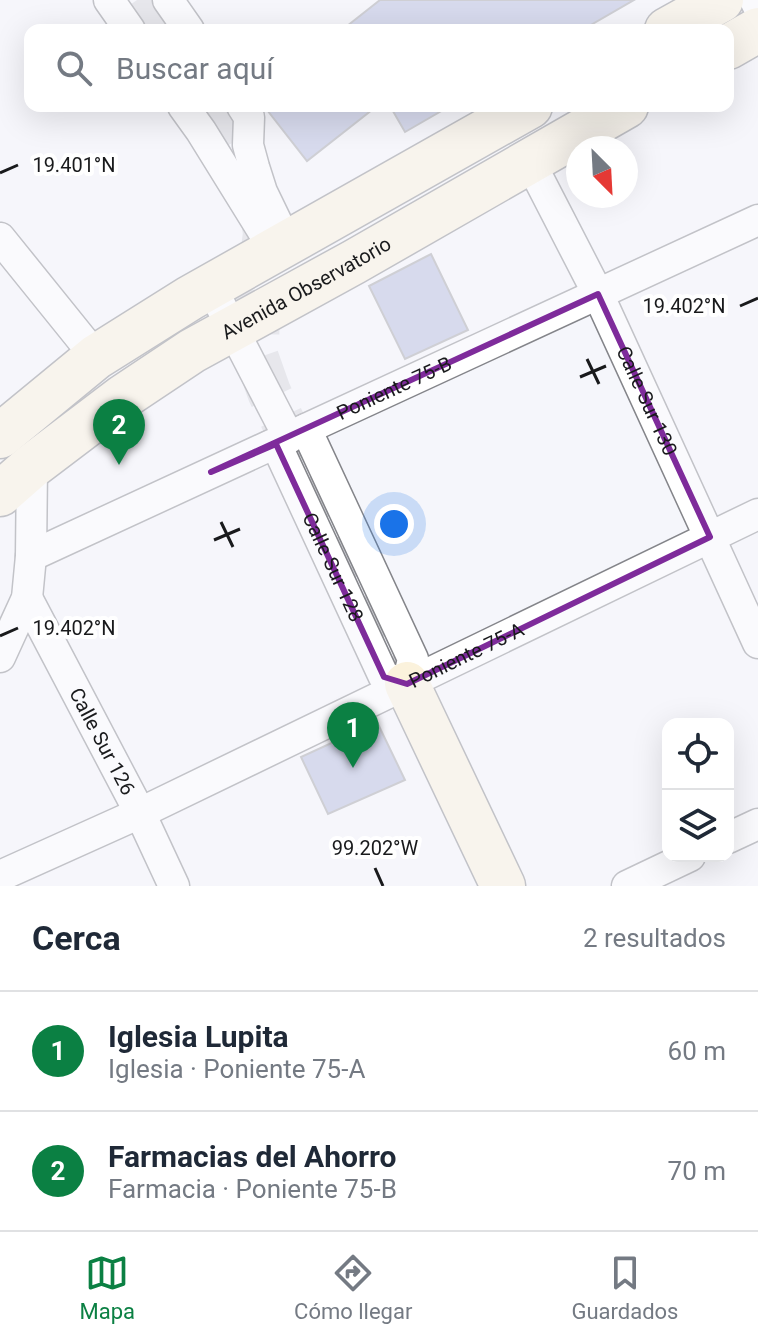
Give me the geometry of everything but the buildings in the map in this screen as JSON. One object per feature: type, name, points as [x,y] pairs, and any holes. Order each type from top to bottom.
[{"type":"main road","points":[[678,24],[721,0]]},
{"type":"main road","points":[[734,44],[758,30]]},
{"type":"main road","points":[[0,436],[96,357],[280,246],[519,112]]},
{"type":"main road","name":"Avenida Observatorio","points":[[16,480],[123,397],[192,351],[616,112]]},
{"type":"main road","name":"Calle Sur 128","points":[[407,684],[503,886]]},
{"type":"street","points":[[109,0],[126,24]]},
{"type":"street","points":[[168,0],[185,24]]},
{"type":"street","points":[[755,0],[758,6]]},
{"type":"street","points":[[187,112],[280,246]]},
{"type":"street","points":[[201,131],[218,114],[246,112],[248,145],[280,246]]},
{"type":"street","name":"Calle Sur 130","points":[[530,162],[598,294],[758,643]]},
{"type":"street","name":"Poniente 75-B","points":[[31,556],[758,220]]},
{"type":"street","points":[[0,238],[96,357]]},
{"type":"street","name":"Calle Sur 128","points":[[211,287],[288,438],[413,659],[407,684],[384,677],[276,444],[288,438]]},
{"type":"street","points":[[0,657],[27,598],[31,556],[16,480]]},
{"type":"street","name":"Poniente 75-A","points":[[0,876],[140,813],[758,514]]},
{"type":"street","name":"Calle Sur 126","points":[[27,598],[140,813],[174,886]]},
{"type":"street","points":[[734,835],[758,824]]},
{"type":"street","points":[[627,886],[677,862]]},
{"type":"highlighted area","points":[[598,294],[710,537],[407,684],[384,677],[276,444],[211,472]]},
{"type":"tunnel","points":[[137,0],[154,24]]},
{"type":"tunnel","points":[[211,112],[250,181],[261,209],[265,233],[258,290],[257,358],[269,392],[407,684]]},
{"type":"place","name":"Farmacias del Ahorro","points":[[119,465]]},
{"type":"place","name":"Iglesia Lupita","points":[[353,768]]}]
